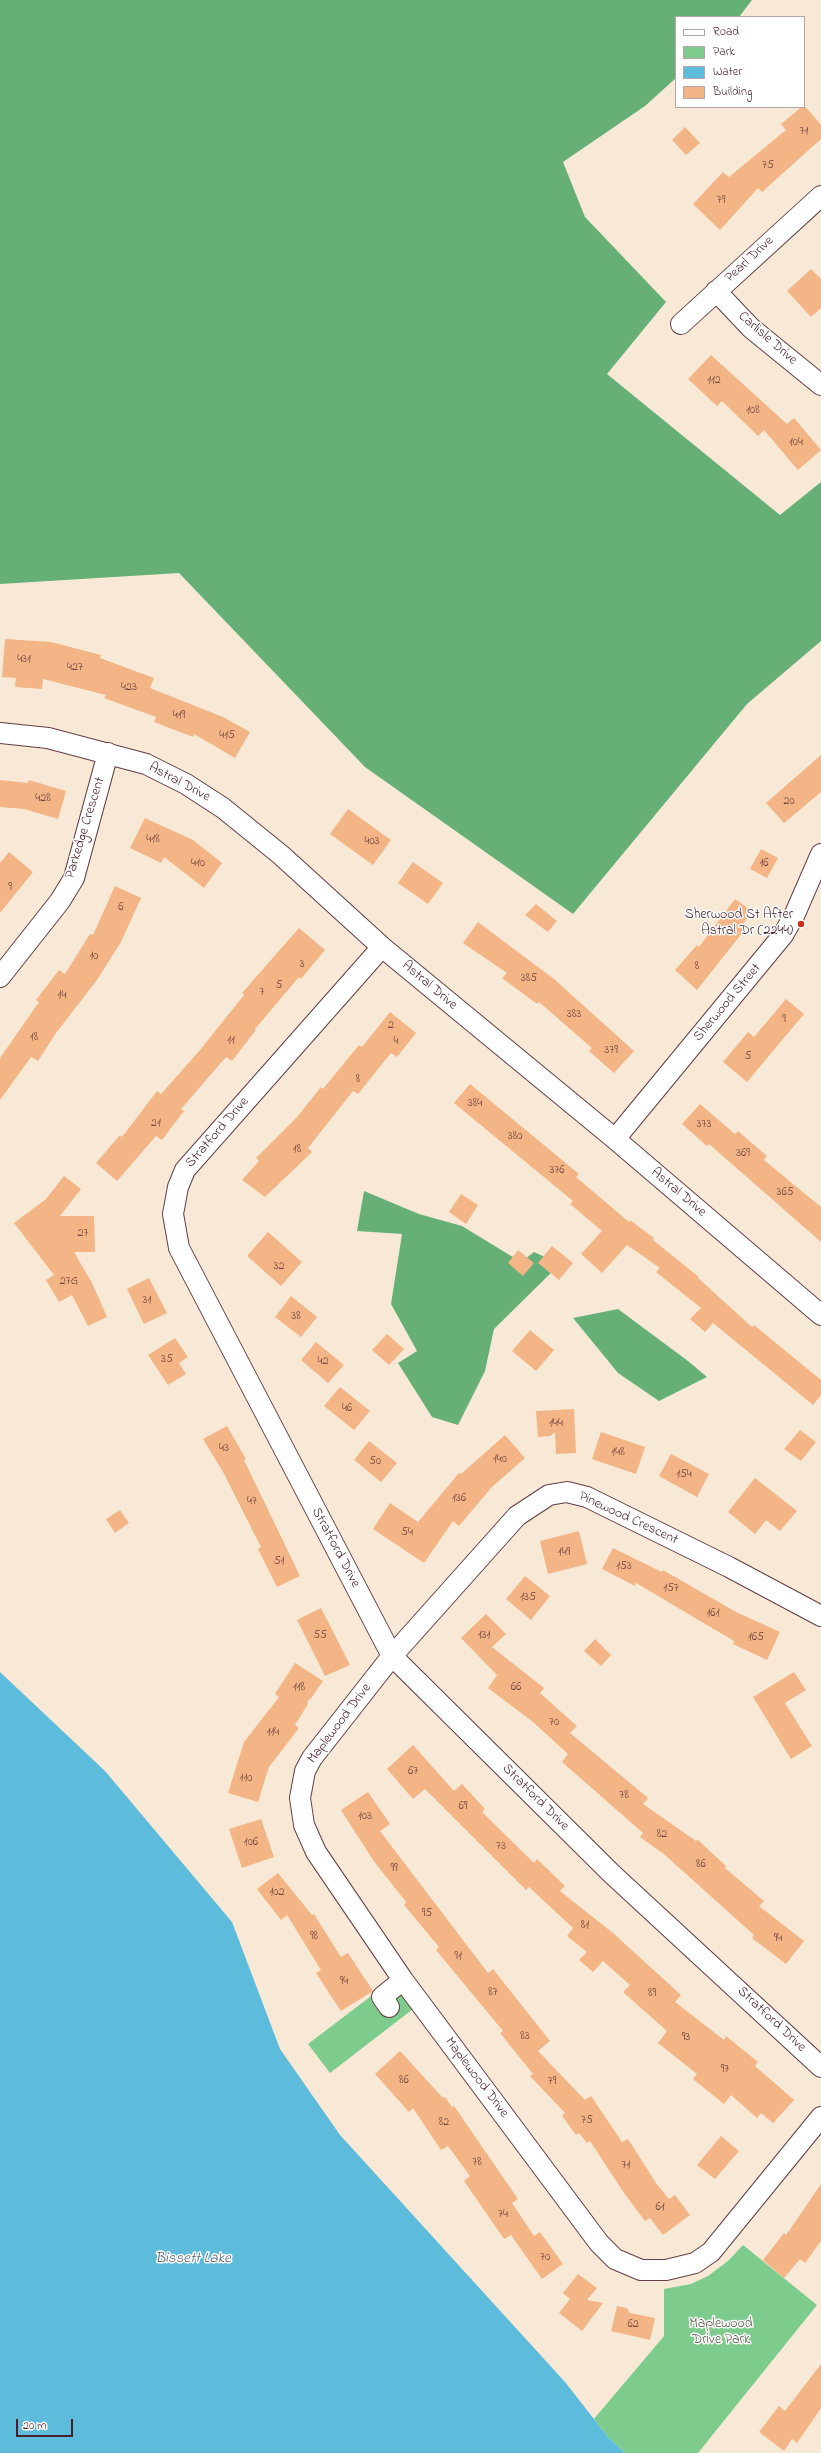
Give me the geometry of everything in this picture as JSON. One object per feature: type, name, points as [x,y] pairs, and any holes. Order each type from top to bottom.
[{"type":"street","name":"Pearl Drive","points":[[681,324],[821,196]]},
{"type":"street","name":"Carlisle Drive","points":[[716,291],[751,328],[821,385]]},
{"type":"street","name":"Astral Drive","points":[[0,733],[48,738],[146,764],[186,784],[223,808],[281,855],[382,947],[615,1140],[821,1315]]},
{"type":"street","name":"Parkedge Crescent","points":[[0,977],[60,901],[74,878],[108,753]]},
{"type":"street","name":"Sherwood Street","points":[[615,1140],[783,935],[794,916],[821,854]]},
{"type":"street","name":"Stratford Drive","points":[[382,947],[191,1163],[178,1187],[173,1214],[175,1236],[181,1254],[392,1656],[612,1874],[821,2067]]},
{"type":"street","name":"Pinewood Crescent","points":[[392,1656],[517,1516],[543,1497],[557,1493],[587,1497],[735,1570],[821,1616]]},
{"type":"street","name":"Maplewood Drive","points":[[392,1656],[312,1758],[302,1782],[300,1813],[309,1840],[403,1980],[599,2243],[615,2260],[641,2270],[677,2269],[696,2263],[711,2252],[821,2117]]},
{"type":"street","points":[[389,2007],[382,1997],[403,1980]]},
{"type":"green space","points":[[0,0],[752,0],[740,16],[675,16],[675,79],[645,106],[563,162],[585,217],[666,302],[607,374],[780,515],[821,482],[821,641],[747,704],[573,914],[365,767],[179,573],[0,584]]},
{"type":"green space","points":[[364,1191],[419,1214],[462,1226],[521,1262],[534,1252],[560,1264],[494,1329],[485,1371],[458,1425],[432,1417],[398,1363],[417,1351],[391,1304],[402,1234],[357,1231]]},
{"type":"green space","points":[[618,1309],[707,1377],[659,1401],[618,1373],[573,1318]]},
{"type":"green space","points":[[391,1981],[413,2009],[330,2073],[308,2044]]},
{"type":"green space","name":"Maplewood Drive Park","points":[[743,2245],[817,2305],[698,2453],[625,2453],[608,2437],[594,2419],[664,2336],[664,2289],[691,2284],[708,2276],[728,2261]]},
{"type":"water","name":"Bissett Lake","points":[[0,1672],[105,1771],[232,1922],[280,2049],[340,2135],[565,2382],[608,2437],[625,2453],[0,2453]]},
{"type":"building","points":[[805,106],[821,125],[821,139],[762,192],[758,188],[720,230],[693,204],[723,172],[729,177],[786,130],[781,124],[800,108],[805,108]]},
{"type":"building","points":[[685,127],[700,143],[686,155],[672,140]]},
{"type":"building","points":[[811,269],[821,279],[821,308],[811,317],[787,291]]},
{"type":"building","points":[[711,355],[787,424],[794,418],[821,450],[798,470],[764,430],[758,436],[722,401],[717,406],[688,379]]},
{"type":"building","points":[[5,639],[51,642],[101,655],[100,658],[154,678],[150,688],[223,717],[250,732],[235,758],[194,734],[193,737],[154,722],[156,717],[104,698],[106,695],[43,679],[42,689],[15,687],[16,678],[2,677]]},
{"type":"building","points":[[821,755],[821,792],[784,823],[766,803]]},
{"type":"building","points":[[0,780],[28,783],[29,780],[66,791],[58,819],[24,809],[0,807]]},
{"type":"building","points":[[348,809],[391,840],[373,865],[330,834]]},
{"type":"building","points":[[145,818],[193,840],[222,863],[204,888],[164,857],[161,863],[130,848]]},
{"type":"building","points":[[761,849],[778,858],[767,878],[750,869]]},
{"type":"building","points":[[9,852],[33,872],[0,913],[0,863]]},
{"type":"building","points":[[413,862],[443,883],[428,904],[398,883]]},
{"type":"building","points":[[115,886],[141,898],[121,942],[97,980],[56,1033],[38,1061],[31,1057],[0,1100],[0,1058],[39,1002],[36,1000],[59,970],[65,974],[90,934],[93,935]]},
{"type":"building","points":[[735,899],[752,911],[743,924],[747,927],[697,990],[675,970],[697,945],[699,947]]},
{"type":"building","points":[[536,904],[557,921],[548,932],[525,915]]},
{"type":"building","points":[[478,922],[554,979],[634,1051],[614,1073],[589,1051],[592,1048],[539,1002],[537,1004],[502,978],[507,973],[463,943]]},
{"type":"building","points":[[299,928],[325,950],[301,979],[299,977],[255,1029],[256,1030],[232,1061],[226,1057],[181,1109],[184,1111],[162,1140],[156,1136],[117,1181],[96,1163],[120,1135],[122,1137],[157,1091],[161,1094],[200,1050],[244,995],[242,993]]},
{"type":"building","points":[[786,999],[804,1014],[747,1082],[723,1062],[748,1032],[754,1037]]},
{"type":"building","points":[[390,1012],[416,1033],[397,1057],[391,1053],[358,1094],[353,1091],[308,1148],[312,1152],[265,1197],[242,1180],[259,1161],[256,1158],[297,1117],[321,1087],[323,1089],[359,1045],[362,1047]]},
{"type":"building","points":[[470,1084],[579,1174],[576,1177],[629,1222],[630,1220],[654,1238],[653,1240],[699,1277],[698,1278],[752,1327],[754,1325],[821,1380],[821,1395],[813,1405],[713,1323],[705,1332],[690,1319],[701,1308],[656,1272],[660,1268],[627,1245],[602,1273],[581,1254],[602,1231],[570,1204],[573,1201],[454,1103]]},
{"type":"building","points":[[700,1104],[735,1134],[738,1131],[767,1156],[764,1160],[821,1207],[821,1242],[709,1144],[707,1146],[682,1124]]},
{"type":"building","points":[[64,1176],[81,1189],[60,1216],[94,1216],[95,1252],[74,1252],[92,1283],[107,1317],[88,1326],[72,1295],[59,1302],[46,1280],[54,1275],[14,1223],[46,1199]]},
{"type":"building","points":[[461,1194],[478,1205],[466,1224],[449,1212]]},
{"type":"building","points":[[268,1232],[302,1262],[281,1286],[247,1256]]},
{"type":"building","points":[[552,1246],[573,1263],[559,1280],[538,1263]]},
{"type":"building","points":[[518,1250],[534,1263],[523,1276],[508,1263]]},
{"type":"building","points":[[149,1278],[167,1313],[144,1324],[127,1289]]},
{"type":"building","points":[[291,1296],[317,1317],[301,1337],[275,1317]]},
{"type":"building","points":[[530,1330],[554,1350],[536,1371],[512,1351]]},
{"type":"building","points":[[387,1334],[404,1349],[389,1365],[372,1350]]},
{"type":"building","points":[[175,1338],[188,1357],[179,1363],[186,1374],[168,1385],[148,1355]]},
{"type":"building","points":[[316,1342],[344,1365],[328,1383],[301,1360]]},
{"type":"building","points":[[340,1387],[370,1411],[354,1430],[324,1406]]},
{"type":"building","points":[[574,1409],[576,1453],[556,1454],[555,1432],[550,1436],[538,1437],[536,1411]]},
{"type":"building","points":[[227,1426],[246,1459],[244,1460],[300,1576],[277,1587],[258,1549],[261,1547],[223,1472],[203,1439]]},
{"type":"building","points":[[800,1430],[816,1442],[801,1461],[784,1449]]},
{"type":"building","points":[[601,1432],[645,1447],[636,1474],[592,1459]]},
{"type":"building","points":[[505,1435],[525,1458],[492,1487],[459,1526],[453,1521],[424,1563],[373,1529],[390,1503],[418,1522],[459,1473],[461,1474]]},
{"type":"building","points":[[369,1441],[397,1463],[381,1482],[354,1460]]},
{"type":"building","points":[[671,1454],[709,1474],[697,1497],[659,1476]]},
{"type":"building","points":[[755,1478],[797,1511],[780,1531],[766,1520],[755,1534],[728,1512]]},
{"type":"building","points":[[120,1510],[129,1523],[115,1533],[106,1519]]},
{"type":"building","points":[[579,1531],[587,1564],[548,1574],[540,1541]]},
{"type":"building","points":[[613,1548],[662,1572],[663,1570],[736,1612],[780,1632],[767,1660],[733,1644],[734,1641],[636,1583],[635,1586],[602,1569]]},
{"type":"building","points":[[525,1576],[550,1596],[531,1620],[506,1599]]},
{"type":"building","points":[[321,1608],[350,1665],[325,1676],[297,1620]]},
{"type":"building","points":[[486,1614],[506,1634],[492,1647],[544,1688],[540,1693],[577,1726],[570,1733],[648,1798],[643,1804],[696,1841],[698,1840],[726,1866],[725,1868],[764,1901],[759,1906],[804,1941],[786,1964],[752,1938],[754,1935],[665,1855],[640,1837],[643,1833],[562,1762],[568,1754],[533,1722],[488,1688],[497,1675],[461,1638]]},
{"type":"building","points":[[595,1639],[611,1655],[601,1666],[584,1651]]},
{"type":"building","points":[[295,1663],[323,1681],[307,1702],[308,1704],[295,1725],[299,1728],[269,1767],[258,1802],[228,1793],[244,1742],[279,1697],[275,1694]]},
{"type":"building","points":[[794,1672],[806,1690],[785,1703],[812,1746],[791,1759],[753,1697]]},
{"type":"building","points":[[413,1745],[454,1791],[462,1784],[485,1809],[482,1812],[534,1863],[537,1859],[565,1886],[560,1891],[613,1933],[681,1995],[675,2002],[724,2040],[726,2036],[758,2062],[755,2066],[794,2100],[773,2123],[761,2113],[757,2118],[731,2095],[724,2104],[693,2079],[697,2074],[658,2043],[667,2031],[623,1992],[630,1985],[603,1961],[593,1972],[579,1960],[587,1952],[567,1936],[573,1928],[529,1887],[526,1890],[425,1789],[413,1799],[387,1769]]},
{"type":"building","points":[[368,1792],[390,1824],[380,1831],[488,1973],[493,1969],[550,2041],[538,2051],[585,2100],[591,2096],[622,2142],[628,2139],[656,2183],[669,2199],[675,2195],[690,2215],[663,2235],[650,2218],[645,2221],[624,2193],[590,2141],[587,2143],[579,2133],[576,2135],[562,2116],[565,2113],[530,2076],[533,2074],[500,2033],[503,2031],[436,1950],[439,1947],[404,1905],[406,1902],[373,1860],[341,1810]]},
{"type":"building","points":[[261,1819],[274,1857],[242,1868],[229,1829]]},
{"type":"building","points":[[278,1873],[312,1915],[314,1914],[341,1957],[348,1953],[373,1991],[341,2011],[316,1973],[321,1970],[287,1915],[281,1920],[257,1889]]},
{"type":"building","points":[[400,2051],[443,2098],[445,2097],[452,2107],[454,2106],[518,2199],[512,2203],[534,2236],[540,2232],[563,2264],[542,2279],[511,2235],[504,2239],[464,2181],[470,2176],[448,2146],[441,2150],[413,2108],[409,2112],[375,2074]]},
{"type":"building","points":[[721,2136],[739,2151],[715,2179],[697,2165]]},
{"type":"building","points":[[821,2184],[821,2241],[805,2263],[800,2259],[784,2278],[763,2260],[784,2233],[786,2235]]},
{"type":"building","points":[[578,2274],[597,2288],[587,2300],[603,2303],[582,2331],[559,2313],[570,2299],[563,2293]]},
{"type":"building","points":[[617,2306],[627,2308],[630,2313],[655,2318],[650,2340],[611,2331]]},
{"type":"building","points":[[821,2364],[821,2408],[797,2443],[792,2439],[784,2451],[759,2432],[779,2406],[785,2411]]},
{"type":"place","name":"Sherwood St After Astral Dr (2244)","points":[[801,924]]}]
